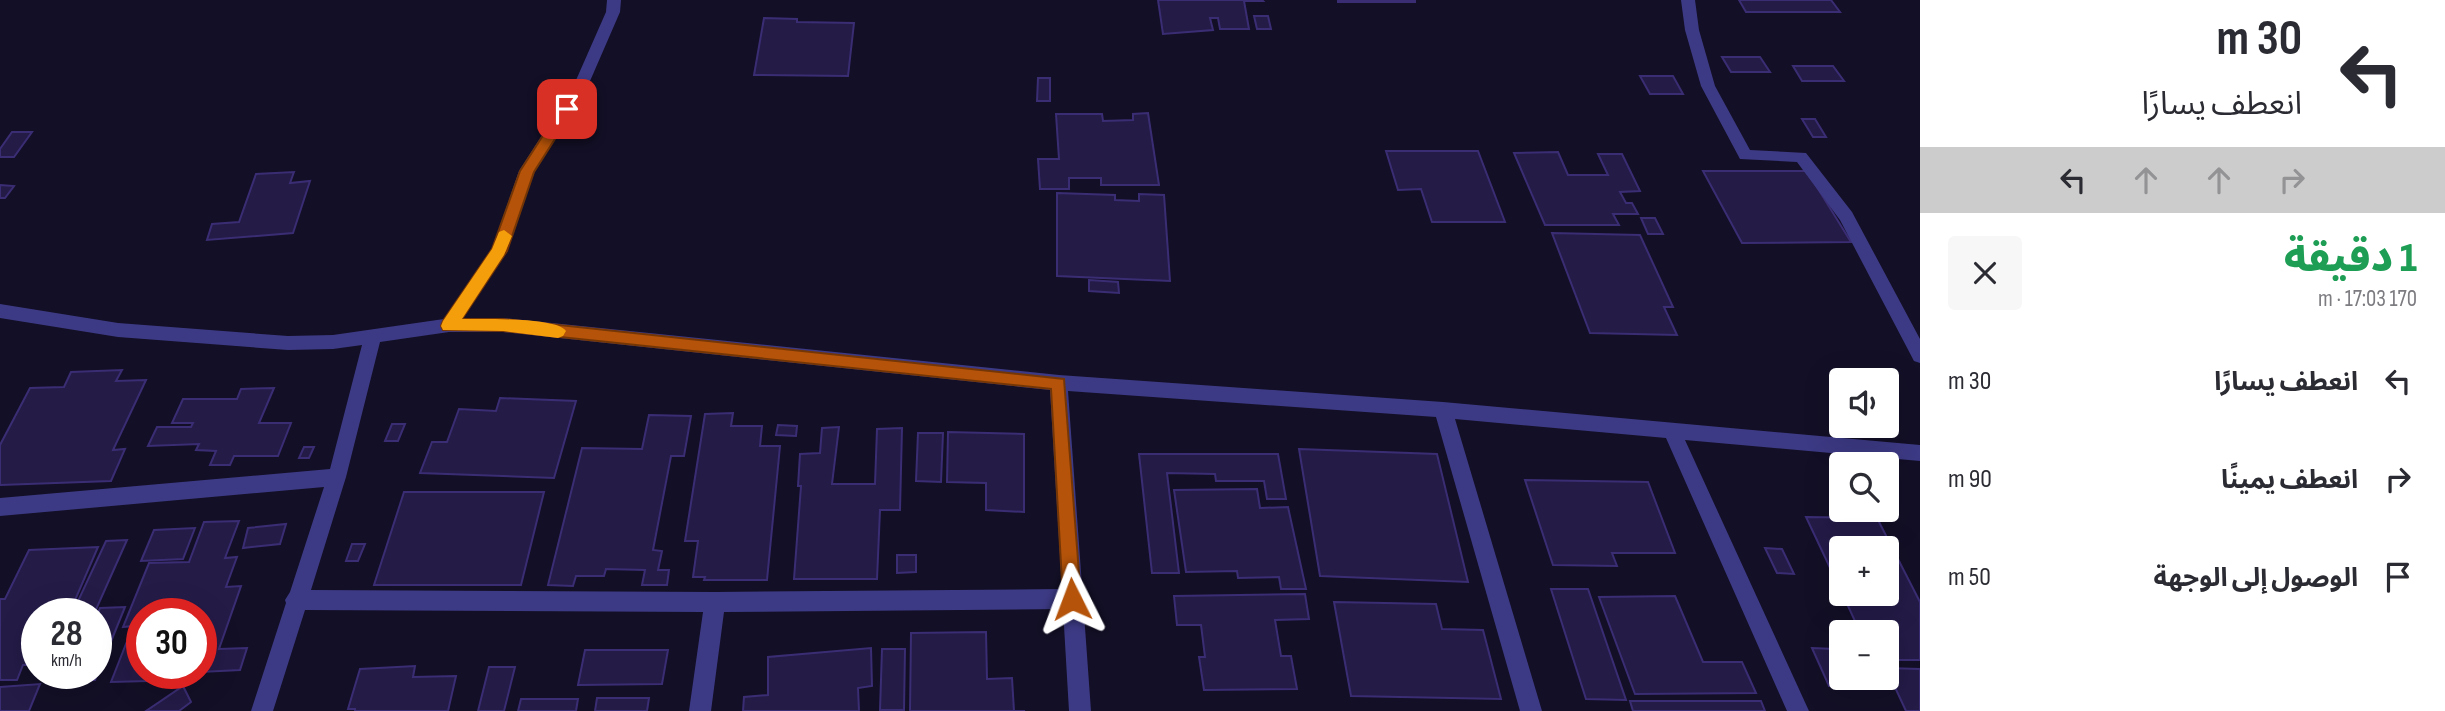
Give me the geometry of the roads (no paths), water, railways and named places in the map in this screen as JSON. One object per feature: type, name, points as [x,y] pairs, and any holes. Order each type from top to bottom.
[{"type":"street","points":[[449,326],[499,251],[527,171],[580,88],[613,12],[614,0]]},
{"type":"street","points":[[1688,0],[1692,30],[1707,86],[1745,155],[1801,157],[1846,216],[1920,356]]},
{"type":"street","points":[[0,311],[118,330],[233,340],[333,342],[449,326],[503,325],[1059,383],[1443,410],[1920,453]]},
{"type":"street","points":[[262,711],[295,600],[337,477],[373,335]]},
{"type":"street","points":[[1059,383],[1080,711]]},
{"type":"street","points":[[1443,410],[1531,711]]},
{"type":"street","points":[[1672,432],[1798,711]]},
{"type":"street","points":[[0,507],[337,477]]},
{"type":"street","points":[[295,600],[715,602],[1072,599]]},
{"type":"street","points":[[700,711],[715,602]]}]
